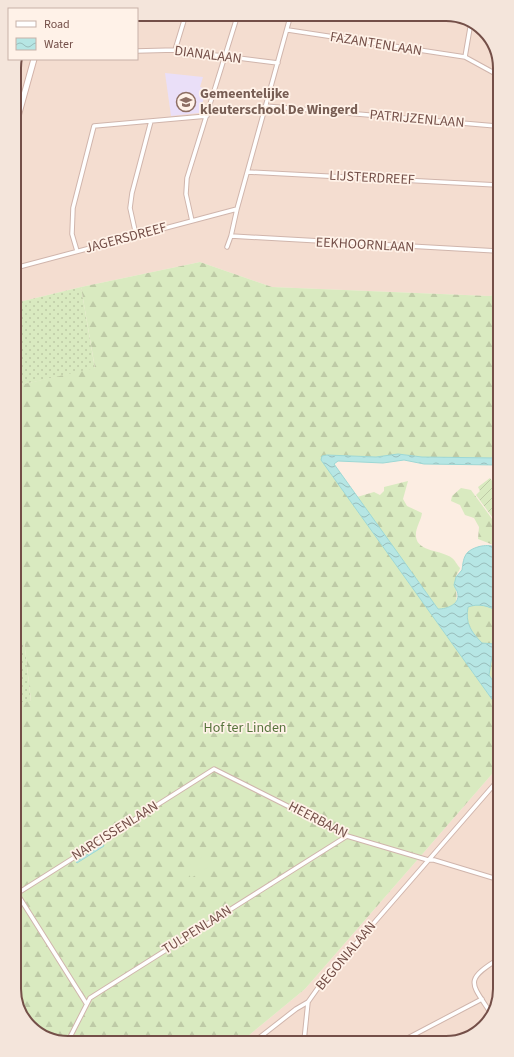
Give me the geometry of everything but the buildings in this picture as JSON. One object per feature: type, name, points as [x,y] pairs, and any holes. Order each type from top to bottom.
[{"type":"street","points":[[175,50],[184,21]]},
{"type":"street","points":[[192,221],[186,194],[188,178],[236,21]]},
{"type":"street","points":[[227,247],[232,236],[237,209],[290,21]]},
{"type":"street","points":[[470,28],[465,57],[493,72]]},
{"type":"street","name":"FAZANTENLAAN","points":[[288,30],[465,57]]},
{"type":"street","name":"DIANALAAN","points":[[138,51],[175,50],[278,63]]},
{"type":"street","points":[[21,106],[34,60]]},
{"type":"street","name":"PATRIJZENLAAN","points":[[266,106],[493,126]]},
{"type":"street","points":[[77,251],[72,234],[73,208],[94,126],[206,116]]},
{"type":"street","points":[[136,235],[130,208],[132,193],[151,121]]},
{"type":"street","name":"LIJSTERDREEF","points":[[248,172],[493,185]]},
{"type":"street","name":"JAGERSDREEF","points":[[21,266],[237,209]]},
{"type":"street","name":"EEKHOORNLAAN","points":[[232,236],[493,251]]},
{"type":"street","name":"HEERBAAN","points":[[212,769],[347,836],[493,878]]},
{"type":"street","name":"NARCISSENLAAN","points":[[21,892],[212,769]]},
{"type":"street","name":"BEGONIALAAN","points":[[261,1036],[296,1009],[308,1002],[320,985],[493,786]]},
{"type":"street","name":"TULPENLAAN","points":[[70,1036],[86,1003],[90,998],[347,836]]},
{"type":"street","points":[[21,899],[86,1003]]},
{"type":"street","points":[[488,1009],[474,984],[476,975],[493,963]]},
{"type":"street","points":[[412,1036],[482,999]]},
{"type":"street","points":[[304,1036],[308,1002]]},
{"type":"shaded area","points":[[138,21],[449,21],[472,29],[487,45],[492,59],[493,68],[493,295],[272,287],[200,262],[81,287],[21,302],[22,60],[138,60]]},
{"type":"shaded area","name":"Gemeentelijke kleuterschool De Wingerd","points":[[165,73],[203,77],[200,87],[207,89],[199,113],[171,116]]},
{"type":"shaded area","points":[[493,773],[493,995],[488,1010],[481,1020],[469,1030],[455,1035],[446,1036],[248,1036],[305,989]]},
{"type":"green space","name":"Hof ter Linden","points":[[200,262],[272,287],[493,295],[493,458],[422,457],[399,454],[376,457],[327,455],[337,482],[493,701],[493,773],[305,989],[248,1036],[59,1035],[42,1028],[31,1018],[22,998],[21,702],[31,701],[24,640],[21,640],[21,385],[95,368],[81,287]]},
{"type":"green space","points":[[81,287],[95,369],[21,385],[21,302]]},
{"type":"green space","points":[[490,478],[493,482],[493,518],[476,495],[480,491],[478,487]]},
{"type":"green space","points":[[408,481],[403,499],[407,506],[422,513],[416,531],[418,542],[426,548],[448,555],[460,568],[456,576],[455,603],[447,608],[438,609],[357,497],[374,492],[380,495],[384,491],[384,487]]},
{"type":"green space","points":[[461,488],[471,490],[493,520],[493,545],[478,539],[479,527],[474,518],[465,515],[460,505],[451,501],[452,496]]},
{"type":"green space","points":[[476,604],[493,608],[493,644],[482,643],[475,635],[468,623],[468,607]]},
{"type":"green space","points":[[21,639],[24,639],[31,702],[21,703]]},
{"type":"green space","points":[[493,655],[493,681],[489,675]]},
{"type":"green space","points":[[204,856],[210,866],[191,878],[185,868]]},
{"type":"water","points":[[398,454],[422,457],[493,458],[493,465],[424,464],[404,460],[383,463],[338,461],[334,464],[438,609],[449,607],[456,602],[458,596],[454,585],[456,577],[462,570],[466,554],[475,548],[483,546],[493,547],[493,609],[480,605],[468,607],[467,618],[470,627],[482,643],[493,644],[493,655],[489,675],[493,681],[493,701],[321,460],[322,456],[327,455],[376,457]]},
{"type":"water","points":[[103,844],[104,846],[77,863],[76,862]]},
{"type":"place","name":"Gemeentelijke kleuterschool De Wingerd","points":[[186,102]]}]
